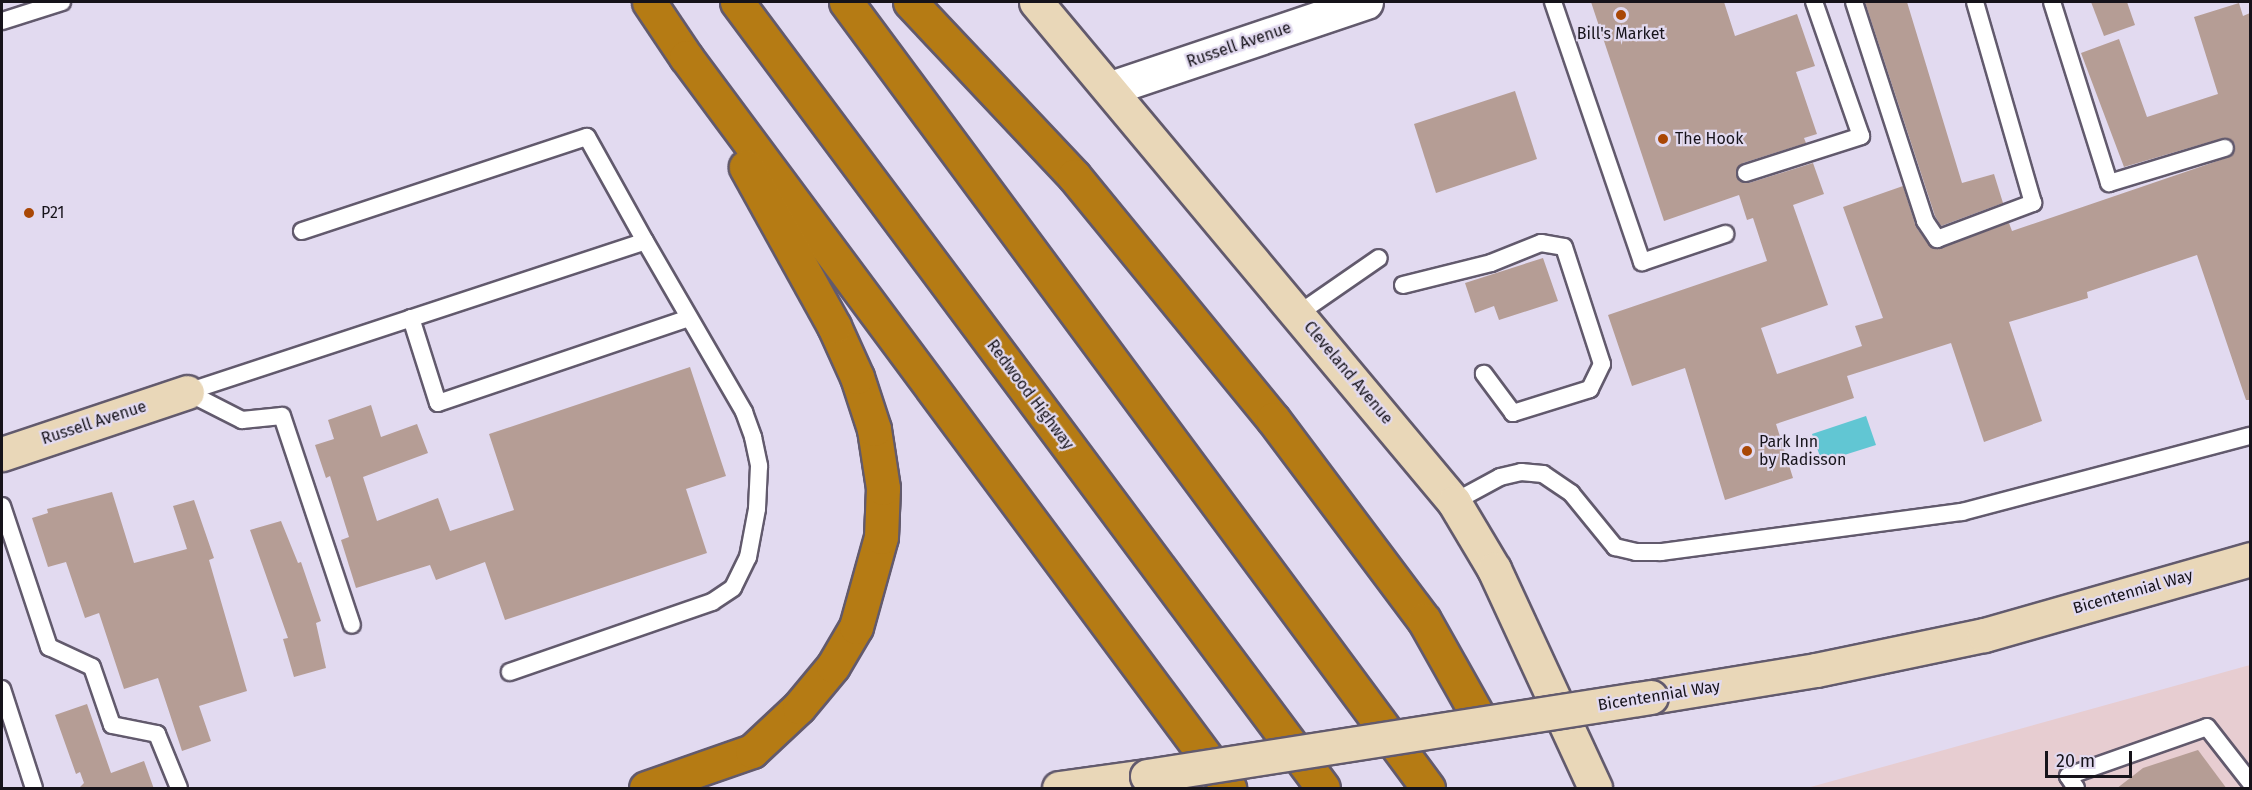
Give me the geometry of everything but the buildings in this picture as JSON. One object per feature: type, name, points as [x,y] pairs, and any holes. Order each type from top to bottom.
[{"type":"highway","points":[[649,2],[686,57],[1229,789]]},
{"type":"highway","name":"Redwood Highway","points":[[737,2],[1323,789]]},
{"type":"highway","points":[[846,2],[1428,789]]},
{"type":"highway","points":[[910,2],[1074,176],[1273,418],[1381,567],[1424,620],[1482,723]]},
{"type":"highway","points":[[646,789],[752,751],[799,708],[834,666],[856,627],[881,537],[883,488],[878,453],[857,377],[834,326],[686,57]]},
{"type":"main road","name":"Cleveland Avenue","points":[[1036,2],[1111,88],[1454,502],[1494,569],[1595,789]]},
{"type":"main road","name":"Russell Avenue","points":[[2,454],[187,392]]},
{"type":"main road","name":"Bicentennial Way","points":[[1059,789],[1141,782],[1482,723],[1816,670],[1984,635],[2250,559]]},
{"type":"street","name":"Russell Avenue","points":[[1111,88],[1366,2]]},
{"type":"lane","points":[[2,21],[63,2]]},
{"type":"lane","points":[[1553,2],[1642,262],[1725,234]]},
{"type":"lane","points":[[1746,173],[1861,136],[1814,2]]},
{"type":"lane","points":[[1854,2],[1925,221],[1937,239],[2034,203],[1975,2]]},
{"type":"lane","points":[[2052,2],[2109,183],[2225,148]]},
{"type":"lane","points":[[302,231],[587,137],[744,412],[753,437],[759,465],[758,510],[748,557],[733,588],[712,602],[510,672]]},
{"type":"lane","points":[[187,392],[645,241]]},
{"type":"lane","points":[[1403,285],[1491,263],[1541,243],[1564,247],[1602,364],[1590,389],[1513,413],[1484,374]]},
{"type":"lane","points":[[1298,314],[1378,258]]},
{"type":"lane","points":[[411,318],[438,403],[690,318]]},
{"type":"lane","points":[[187,392],[242,420],[282,416],[352,625]]},
{"type":"lane","points":[[1454,502],[1500,477],[1521,472],[1543,474],[1571,493],[1615,547],[1661,552],[1962,512],[2250,436]]},
{"type":"lane","points":[[2,506],[50,647],[92,667],[112,725],[157,734],[179,789]]},
{"type":"lane","points":[[2,688],[34,789]]},
{"type":"lane","points":[[2076,789],[2068,776],[2207,727],[2250,782]]},
{"type":"shaded area","points":[[2250,665],[2250,788],[1807,788]]},
{"type":"water","points":[[1866,416],[1876,445],[1822,462],[1812,434]]},
{"type":"place","name":"Bill's Market","points":[[1621,15]]},
{"type":"place","name":"The Hook","points":[[1663,139]]},
{"type":"place","name":"P21","points":[[29,213]]},
{"type":"place","name":"Park Inn by Radisson","points":[[1747,451]]}]
